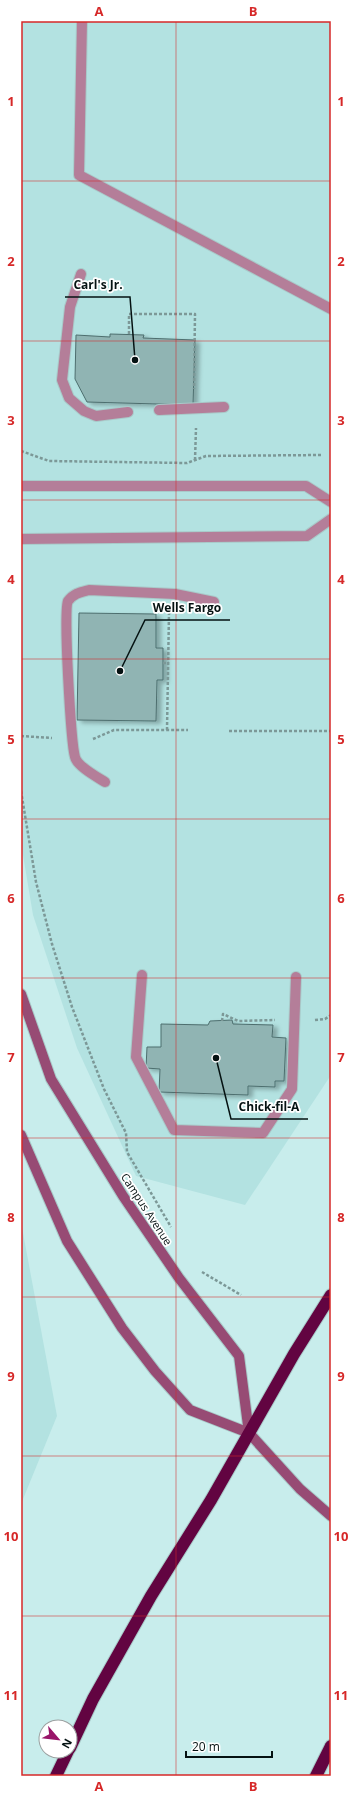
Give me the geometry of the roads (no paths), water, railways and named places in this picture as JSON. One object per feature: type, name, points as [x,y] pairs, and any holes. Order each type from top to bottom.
[{"type":"highway","points":[[78,1731],[93,1699],[151,1596],[211,1500],[294,1354],[331,1296]]},
{"type":"highway","points":[[316,1776],[331,1746]]},
{"type":"highway","points":[[56,1776],[64,1759]]},
{"type":"main road","name":"Campus Avenue","points":[[21,994],[51,1079],[123,1196],[179,1278],[239,1356],[249,1433]]},
{"type":"main road","points":[[21,1136],[67,1241],[122,1328],[155,1371],[190,1410],[249,1433],[300,1489],[331,1516]]},
{"type":"lane","points":[[82,21],[79,175],[331,309]]},
{"type":"lane","points":[[81,274],[70,307],[62,380],[70,398],[84,411],[96,416],[128,412]]},
{"type":"lane","points":[[159,410],[224,407]]},
{"type":"lane","points":[[21,486],[306,486],[331,502]]},
{"type":"lane","points":[[21,539],[307,536],[331,519]]},
{"type":"lane","points":[[105,782],[92,775],[75,758],[66,622],[68,602],[77,592],[89,590],[175,594],[214,602]]},
{"type":"lane","points":[[142,975],[136,1058],[174,1130],[263,1133],[292,1089],[296,977]]},
{"type":"place","name":"Carl's Jr.","points":[[135,360]]},
{"type":"place","name":"Wells Fargo","points":[[120,671]]},
{"type":"place","name":"Chick-fil-A","points":[[216,1058]]}]
